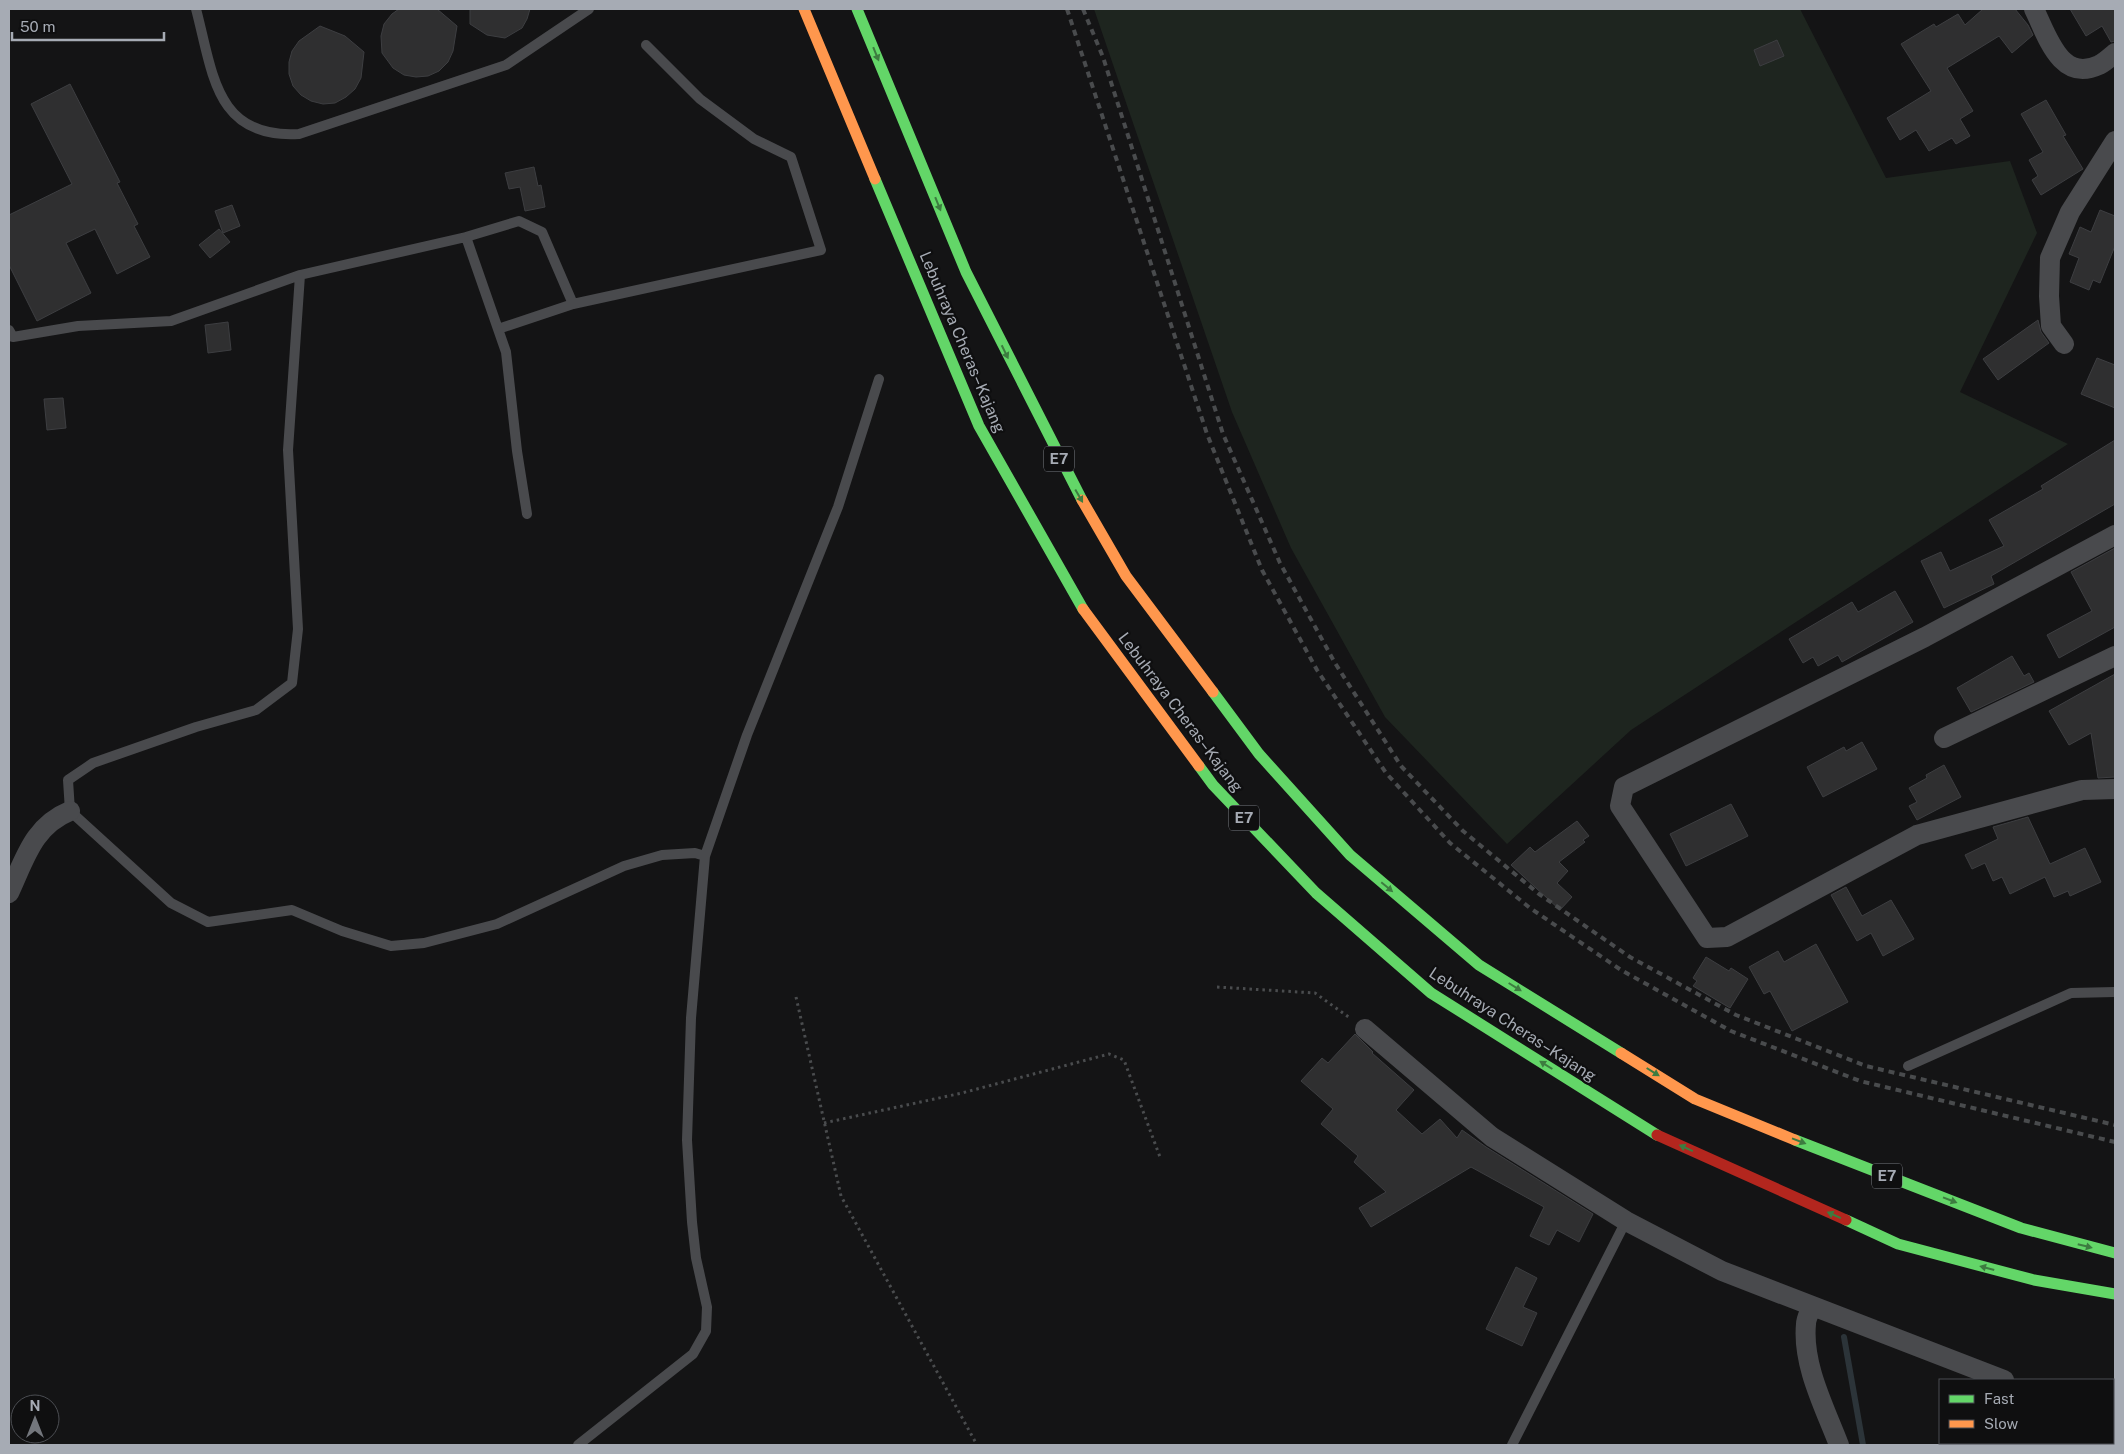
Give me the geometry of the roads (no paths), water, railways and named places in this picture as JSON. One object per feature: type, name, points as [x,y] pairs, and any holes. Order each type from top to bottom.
[{"type":"highway","name":"Lebuhraya Cheras–Kajang","points":[[804,9],[979,426],[1078,602],[1213,785],[1316,893],[1431,993],[1648,1131],[1898,1244],[2034,1280],[2115,1294]]},
{"type":"highway","name":"Lebuhraya Cheras–Kajang","points":[[857,9],[966,272],[1073,486],[1126,576],[1259,754],[1350,855],[1479,965],[1696,1099],[1753,1124],[2021,1228],[2115,1253]]},
{"type":"highway","points":[[2021,1228],[2078,1231]]},
{"type":"highway","points":[[2034,1280],[2115,1303]]},
{"type":"street","points":[[2034,9],[2057,55],[2067,66],[2082,68],[2098,65],[2115,53]]},
{"type":"street","points":[[2064,344],[2051,326],[2049,296],[2050,258],[2070,212],[2115,141]]},
{"type":"street","points":[[2115,535],[1925,637],[1624,787],[1620,806],[1707,938],[1727,937],[1917,835],[2082,790],[2115,789]]},
{"type":"street","points":[[1944,738],[2115,656]]},
{"type":"street","points":[[9,893],[31,844],[43,828],[55,817],[70,811]]},
{"type":"street","points":[[1365,1029],[1492,1137],[1626,1221],[1722,1271],[2001,1379]]},
{"type":"street","points":[[1812,1306],[1806,1322],[1806,1346],[1814,1376],[1839,1445]]},
{"type":"lane","points":[[196,9],[216,82],[230,110],[241,121],[260,131],[279,135],[300,134],[506,65],[589,9]]},
{"type":"lane","points":[[498,329],[573,304],[821,250],[792,157],[754,139],[700,99],[646,45]]},
{"type":"lane","points":[[10,335],[78,326],[171,321],[300,275],[466,237],[519,221],[542,232],[573,304]]},
{"type":"lane","points":[[466,237],[506,352],[516,452],[527,514]]},
{"type":"lane","points":[[300,275],[288,450],[298,629],[292,683],[256,710],[196,727],[93,763],[68,780],[70,811],[172,903],[208,922],[292,910],[342,931],[391,946],[424,944],[497,924],[624,866],[662,855],[695,853],[705,856]]},
{"type":"lane","points":[[578,1445],[693,1354],[706,1332],[707,1307],[696,1258],[687,1140],[691,1018],[705,856],[747,735],[838,507],[879,379]]},
{"type":"lane","points":[[1908,1066],[2071,993],[2115,992]]},
{"type":"lane","points":[[1512,1445],[1626,1221]]},
{"type":"waterway","points":[[1844,1337],[1863,1445]]},
{"type":"railway","points":[[1067,9],[1207,434],[1262,570],[1317,670],[1386,773],[1450,843],[1530,908],[1621,970],[1731,1031],[1860,1081],[2115,1142]]},
{"type":"railway","points":[[1083,9],[1103,57],[1223,434],[1280,563],[1335,663],[1401,766],[1463,831],[1539,894],[1630,957],[1736,1015],[1866,1066],[2115,1125]]}]
